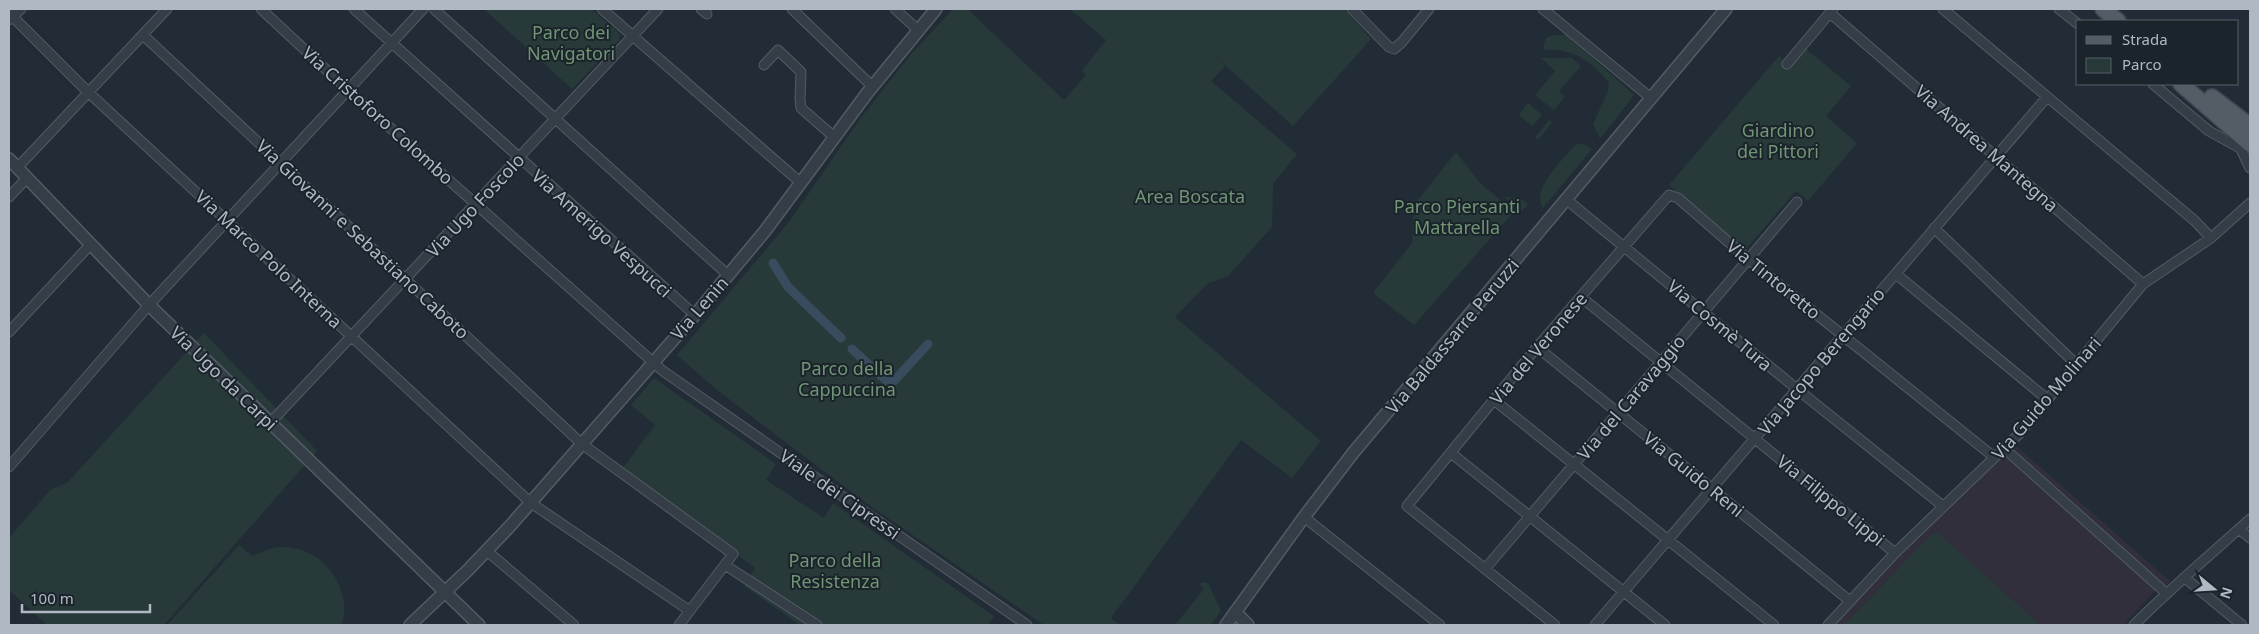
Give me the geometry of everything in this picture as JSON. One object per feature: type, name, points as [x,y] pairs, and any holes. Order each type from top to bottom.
[{"type":"main road","points":[[2091,9],[2105,20]]},
{"type":"main road","points":[[2103,9],[2117,20]]},
{"type":"main road","points":[[2182,85],[2231,127],[2245,146]]},
{"type":"main road","points":[[2196,85],[2250,126]]},
{"type":"street","points":[[10,17],[21,9]]},
{"type":"street","points":[[18,168],[167,9]]},
{"type":"street","name":"Via Cristoforo Colombo","points":[[261,9],[652,362]]},
{"type":"street","name":"Via Amerigo Vespucci","points":[[354,9],[695,315]]},
{"type":"street","points":[[9,467],[149,305],[423,9]]},
{"type":"street","points":[[434,9],[728,275]]},
{"type":"street","points":[[602,9],[801,184]]},
{"type":"street","name":"Via Ugo Foscolo","points":[[270,423],[658,9]]},
{"type":"street","points":[[792,9],[872,86]]},
{"type":"street","points":[[895,9],[918,30]]},
{"type":"street","name":"Via Lenin","points":[[410,625],[488,550],[695,315],[801,184],[833,136],[872,86],[936,9]]},
{"type":"street","points":[[1352,9],[1388,48],[1394,49],[1429,9]]},
{"type":"street","points":[[1543,9],[1652,98]]},
{"type":"street","name":"Via Baldassarre Peruzzi","points":[[1226,625],[1353,453],[1726,9]]},
{"type":"street","points":[[1943,9],[2194,221],[2211,238]]},
{"type":"street","points":[[2059,9],[2076,22]]},
{"type":"street","points":[[1787,64],[1832,11]]},
{"type":"street","name":"Via Andrea Mantegna","points":[[1832,11],[2143,284]]},
{"type":"street","name":"Via Marco Polo Interna","points":[[10,17],[88,92],[531,503],[690,611]]},
{"type":"street","name":"Via Giovanni e Sebastiano Caboto","points":[[143,34],[582,444],[733,554],[725,565]]},
{"type":"street","points":[[764,65],[778,50],[801,72],[801,108],[833,136]]},
{"type":"street","points":[[2154,85],[2209,131],[2245,146],[2250,168]]},
{"type":"street","name":"Via Jacopo Berengario","points":[[1595,625],[2047,97]]},
{"type":"street","name":"Via Ugo da Carpi","points":[[9,159],[149,305],[479,625]]},
{"type":"street","points":[[9,197],[27,178]]},
{"type":"street","name":"Via del Veronese","points":[[1485,569],[1407,506],[1537,347],[1625,248],[1666,196],[1672,194]]},
{"type":"street","name":"Via Tintoretto","points":[[1672,194],[1749,260],[1994,457]]},
{"type":"street","name":"Via Cosmè Tura","points":[[1567,200],[1797,389],[1944,506]]},
{"type":"street","name":"Via del Caravaggio","points":[[1485,569],[1797,202]]},
{"type":"street","name":"Via Guido Molinari","points":[[1828,625],[1895,553],[1994,457],[2005,449],[2143,284],[2211,238],[2250,202]]},
{"type":"street","points":[[1934,228],[2076,365]]},
{"type":"street","points":[[9,332],[91,244]]},
{"type":"street","points":[[1896,274],[2047,399]]},
{"type":"street","name":"Via Filippo Lippi","points":[[1581,297],[1895,553]]},
{"type":"street","name":"Via Guido Reni","points":[[1537,347],[1850,601]]},
{"type":"street","name":"Viale dei Cipressi","points":[[652,362],[1028,625]]},
{"type":"street","points":[[1494,400],[1774,625]]},
{"type":"street","points":[[2005,449],[2166,593]]},
{"type":"street","points":[[1451,453],[1665,625]]},
{"type":"street","points":[[1304,517],[1440,625]]},
{"type":"street","points":[[2134,625],[2166,593],[2250,519]]},
{"type":"street","points":[[2239,529],[2250,538]]},
{"type":"street","points":[[488,550],[574,625]]},
{"type":"street","points":[[679,625],[725,565],[817,625]]},
{"type":"street","points":[[1485,569],[1555,625]]},
{"type":"street","points":[[2185,578],[2242,625]]},
{"type":"street","points":[[1235,612],[1248,625]]},
{"type":"shaded area","points":[[2013,443],[2171,582],[2154,592],[2123,625],[1828,625],[1983,468]]},
{"type":"green space","name":"Parco dei Navigatori","points":[[484,9],[591,9],[620,34],[619,40],[572,89]]},
{"type":"green space","points":[[953,9],[967,9],[1064,100],[1086,75],[1082,71],[1106,40],[1070,9],[1344,9],[1371,39],[1293,126],[1214,55],[1225,66],[1211,81],[1297,154],[1273,184],[1272,227],[1228,276],[1207,284],[1175,317],[1321,441],[1292,478],[1241,440],[1111,618],[1120,625],[1044,625],[866,503],[717,390],[677,355],[788,223],[860,119],[912,53]]},
{"type":"green space","points":[[1553,35],[1567,35],[1634,95],[1600,139],[1593,124],[1608,91],[1609,83],[1603,75],[1582,58],[1565,51],[1546,50],[1543,48],[1546,38]]},
{"type":"green space","name":"Giardino dei Pittori","points":[[1805,48],[1851,86],[1826,116],[1857,143],[1808,201],[1796,191],[1745,250],[1669,185],[1779,56],[1790,65]]},
{"type":"green space","points":[[1541,58],[1572,58],[1581,66],[1559,91],[1565,97],[1554,110],[1535,95],[1555,71]]},
{"type":"green space","points":[[1528,103],[1542,115],[1532,126],[1519,115]]},
{"type":"green space","points":[[1549,120],[1552,123],[1538,140],[1535,137]]},
{"type":"green space","points":[[1581,143],[1592,149],[1543,208],[1540,201],[1544,184],[1574,146]]},
{"type":"green space","name":"Parco Piersanti Mattarella","points":[[1456,152],[1480,183],[1511,209],[1511,215],[1414,325],[1373,293],[1412,243],[1414,205]]},
{"type":"green space","points":[[1504,197],[1520,198],[1528,204],[1522,211]]},
{"type":"green space","points":[[204,333],[317,451],[164,625],[47,625],[9,590],[9,538],[50,490],[67,483]]},
{"type":"green space","name":"Parco della Resistenza","points":[[654,378],[776,464],[766,480],[824,518],[833,503],[994,616],[988,625],[800,625],[744,586],[755,568],[622,469],[655,425],[631,405]]},
{"type":"green space","points":[[1938,533],[2040,625],[1844,625],[1931,535]]},
{"type":"green space","points":[[239,545],[252,556],[270,549],[282,547],[310,553],[321,561],[331,571],[343,597],[342,625],[167,625]]},
{"type":"green space","points":[[1208,583],[1221,611],[1210,625],[1175,625],[1204,589],[1199,584]]},
{"type":"waterway","points":[[773,263],[788,287],[841,338]]},
{"type":"waterway","points":[[852,349],[889,383],[894,381],[928,344]]},
{"type":"park label","name":"Area Boscata","points":[[1190,196]]},
{"type":"park label","name":"Parco della Cappuccina","points":[[847,378]]}]
